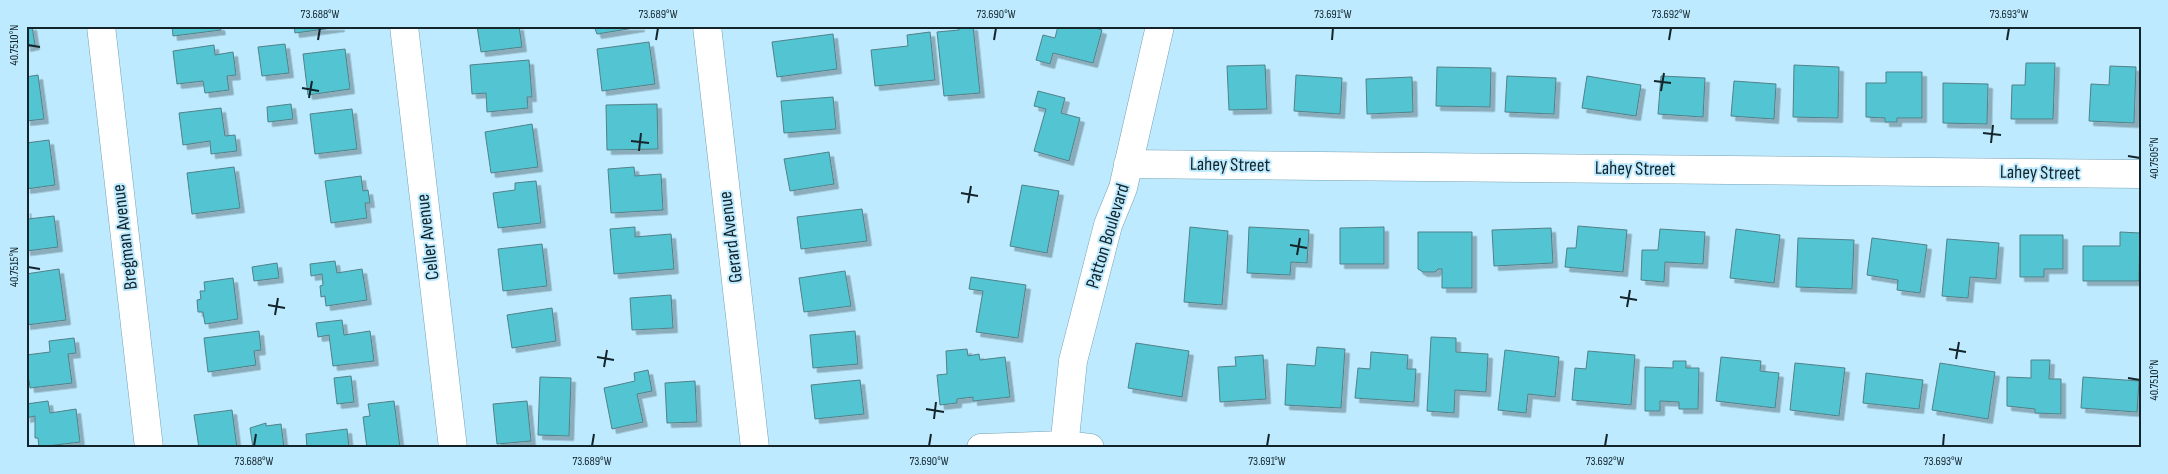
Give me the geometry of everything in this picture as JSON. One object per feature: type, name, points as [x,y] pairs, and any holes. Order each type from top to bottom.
[{"type":"street","name":"Bregman Avenue","points":[[101,26],[149,448]]},
{"type":"street","name":"Celler Avenue","points":[[404,26],[453,448]]},
{"type":"street","name":"Gerard Avenue","points":[[707,26],[755,448]]},
{"type":"street","name":"Patton Boulevard","points":[[1073,447],[1073,361],[1108,225],[1123,188],[1160,26]]},
{"type":"street","name":"Lahey Street","points":[[1128,164],[2142,174]]},
{"type":"street","points":[[981,448],[1073,447]]},
{"type":"building","points":[[26,26],[32,26],[35,45],[26,47]]},
{"type":"building","points":[[172,26],[220,26],[221,30],[173,36]]},
{"type":"building","points":[[294,26],[340,26],[340,27],[295,33]]},
{"type":"building","points":[[477,26],[519,26],[522,47],[481,52]]},
{"type":"building","points":[[594,26],[640,26],[640,27],[597,34]]},
{"type":"building","points":[[958,26],[973,26],[980,93],[944,96],[937,32],[959,30]]},
{"type":"building","points":[[1058,26],[1089,26],[1102,30],[1093,63],[1053,53],[1050,64],[1036,60],[1043,35],[1055,38]]},
{"type":"building","points":[[930,32],[935,80],[875,86],[871,50],[908,46],[907,35]]},
{"type":"building","points":[[833,34],[837,69],[777,77],[772,42]]},
{"type":"building","points":[[649,42],[655,84],[602,91],[597,49]]},
{"type":"building","points":[[285,44],[289,73],[262,76],[258,47]]},
{"type":"building","points":[[214,45],[215,55],[233,52],[236,75],[227,76],[229,90],[205,93],[203,81],[177,84],[173,51]]},
{"type":"building","points":[[345,49],[350,89],[308,95],[303,54]]},
{"type":"building","points":[[529,60],[532,97],[527,97],[528,108],[487,112],[486,93],[472,94],[470,65]]},
{"type":"building","points":[[2026,63],[2055,63],[2053,119],[2011,119],[2012,85],[2025,85]]},
{"type":"building","points":[[1265,65],[1267,109],[1229,110],[1227,66]]},
{"type":"building","points":[[1794,65],[1839,67],[1838,118],[1793,117]]},
{"type":"building","points":[[2110,66],[2136,67],[2134,123],[2089,121],[2091,84],[2109,85]]},
{"type":"building","points":[[1437,67],[1491,68],[1490,107],[1436,106]]},
{"type":"building","points":[[1886,72],[1922,72],[1922,118],[1897,118],[1897,122],[1885,122],[1885,118],[1866,117],[1866,83],[1886,83]]},
{"type":"building","points":[[38,75],[44,119],[26,121],[26,77]]},
{"type":"building","points":[[1296,75],[1342,78],[1340,114],[1294,111]]},
{"type":"building","points":[[1507,76],[1556,78],[1554,114],[1505,112]]},
{"type":"building","points":[[1587,76],[1641,85],[1636,116],[1582,108]]},
{"type":"building","points":[[1661,76],[1705,78],[1703,117],[1658,114]]},
{"type":"building","points":[[1412,77],[1413,112],[1367,114],[1366,79]]},
{"type":"building","points":[[1734,81],[1776,84],[1774,119],[1731,116]]},
{"type":"building","points":[[1943,83],[1988,84],[1987,124],[1943,123]]},
{"type":"building","points":[[1038,91],[1065,98],[1061,113],[1080,118],[1069,161],[1034,151],[1046,109],[1034,106]]},
{"type":"building","points":[[833,97],[836,129],[784,133],[781,101]]},
{"type":"building","points":[[291,104],[293,119],[268,122],[267,107]]},
{"type":"building","points":[[657,104],[658,149],[607,150],[606,105]]},
{"type":"building","points":[[221,108],[225,136],[235,135],[237,151],[211,154],[210,141],[183,145],[179,113]]},
{"type":"building","points":[[352,109],[357,149],[315,154],[310,114]]},
{"type":"building","points":[[532,124],[538,167],[491,173],[485,132]]},
{"type":"building","points":[[49,140],[55,185],[26,189],[26,143]]},
{"type":"building","points":[[829,152],[834,184],[790,191],[784,159]]},
{"type":"building","points":[[234,167],[240,208],[192,214],[187,173]]},
{"type":"building","points":[[634,167],[635,176],[661,174],[663,210],[611,213],[608,169]]},
{"type":"building","points":[[361,176],[363,191],[368,190],[370,203],[365,203],[367,218],[331,223],[325,181]]},
{"type":"building","points":[[536,181],[541,223],[498,228],[493,193],[515,190],[515,183]]},
{"type":"building","points":[[1022,185],[1059,191],[1047,253],[1010,246]]},
{"type":"building","points":[[26,209],[28,219],[54,216],[58,247],[26,251]]},
{"type":"building","points":[[862,209],[867,241],[801,249],[797,217]]},
{"type":"building","points":[[1578,226],[1627,230],[1623,272],[1565,267],[1567,248],[1576,248]]},
{"type":"building","points":[[635,227],[635,237],[671,234],[674,269],[614,274],[610,229]]},
{"type":"building","points":[[1190,227],[1228,231],[1222,305],[1184,302]]},
{"type":"building","points":[[1249,227],[1309,230],[1307,263],[1291,262],[1290,275],[1247,273]]},
{"type":"building","points":[[1384,227],[1384,264],[1340,264],[1340,228]]},
{"type":"building","points":[[1551,228],[1553,263],[1494,266],[1492,230]]},
{"type":"building","points":[[1660,229],[1705,232],[1703,264],[1665,262],[1664,282],[1641,280],[1642,250],[1658,250]]},
{"type":"building","points":[[1736,229],[1780,235],[1774,283],[1730,278]]},
{"type":"building","points":[[1418,232],[1472,232],[1472,288],[1442,288],[1442,269],[1438,269],[1435,272],[1423,272],[1418,269]]},
{"type":"building","points":[[2120,232],[2140,233],[2139,281],[2083,281],[2083,246],[2120,246]]},
{"type":"building","points":[[2020,235],[2063,235],[2063,269],[2044,269],[2044,277],[2020,277]]},
{"type":"building","points":[[1798,238],[1854,240],[1852,289],[1796,287]]},
{"type":"building","points":[[1872,238],[1927,245],[1920,293],[1897,290],[1898,280],[1867,275]]},
{"type":"building","points":[[1947,239],[1999,243],[1996,279],[1970,277],[1968,298],[1942,296]]},
{"type":"building","points":[[542,244],[547,286],[503,291],[498,249]]},
{"type":"building","points":[[335,261],[337,273],[362,269],[367,300],[326,306],[325,296],[321,297],[322,274],[311,276],[310,264]]},
{"type":"building","points":[[277,263],[279,278],[254,281],[252,267]]},
{"type":"building","points":[[59,269],[66,320],[26,325],[26,274]]},
{"type":"building","points":[[845,271],[851,306],[804,312],[799,278]]},
{"type":"building","points":[[971,277],[1026,285],[1018,338],[976,332],[983,291],[969,289]]},
{"type":"building","points":[[233,278],[238,319],[205,324],[203,312],[198,312],[197,300],[201,299],[200,291],[205,291],[204,282]]},
{"type":"building","points":[[671,295],[673,328],[632,330],[630,298]]},
{"type":"building","points":[[552,308],[556,341],[512,348],[507,315]]},
{"type":"building","points":[[342,320],[344,335],[370,331],[374,361],[333,366],[329,335],[318,337],[316,323]]},
{"type":"building","points":[[259,331],[261,350],[254,351],[256,365],[208,372],[204,338]]},
{"type":"building","points":[[855,331],[858,364],[813,368],[810,335]]},
{"type":"building","points":[[1431,337],[1456,338],[1456,352],[1488,354],[1486,392],[1455,390],[1454,413],[1427,411]]},
{"type":"building","points":[[74,338],[76,353],[68,354],[72,383],[30,388],[29,380],[26,380],[26,355],[50,352],[49,341]]},
{"type":"building","points":[[1136,343],[1189,351],[1182,397],[1128,388]]},
{"type":"building","points":[[1317,347],[1345,349],[1341,408],[1285,405],[1287,364],[1315,366]]},
{"type":"building","points":[[967,349],[968,356],[979,354],[980,360],[1005,357],[1010,397],[973,401],[973,397],[957,399],[957,403],[940,405],[937,375],[947,374],[946,351]]},
{"type":"building","points":[[1505,350],[1559,357],[1555,397],[1528,394],[1526,413],[1498,410]]},
{"type":"building","points":[[1588,351],[1635,355],[1631,405],[1572,400],[1575,368],[1586,369]]},
{"type":"building","points":[[1371,352],[1408,355],[1407,369],[1416,369],[1414,402],[1355,398],[1358,368],[1370,369]]},
{"type":"building","points":[[1263,355],[1266,399],[1220,402],[1218,367],[1236,366],[1235,357]]},
{"type":"building","points":[[1721,357],[1761,361],[1760,371],[1779,373],[1775,408],[1716,401]]},
{"type":"building","points":[[2031,360],[2050,360],[2049,379],[2061,379],[2061,414],[2035,413],[2035,409],[2007,406],[2007,377],[2031,378]]},
{"type":"building","points":[[1673,361],[1686,361],[1686,368],[1699,368],[1698,409],[1679,409],[1679,402],[1660,401],[1660,411],[1645,411],[1645,367],[1673,368]]},
{"type":"building","points":[[1795,363],[1845,368],[1839,416],[1790,410]]},
{"type":"building","points":[[1940,363],[1995,372],[1988,419],[1932,410]]},
{"type":"building","points":[[648,370],[652,391],[637,394],[643,422],[612,429],[604,388],[635,381],[634,373]]},
{"type":"building","points":[[1866,373],[1923,380],[1919,409],[1863,403]]},
{"type":"building","points":[[351,376],[354,402],[337,404],[334,378]]},
{"type":"building","points":[[540,377],[571,378],[569,436],[538,435]]},
{"type":"building","points":[[2083,377],[2139,381],[2137,412],[2081,408]]},
{"type":"building","points":[[860,380],[864,414],[815,419],[811,385]]},
{"type":"building","points":[[695,381],[697,422],[667,423],[665,383]]},
{"type":"building","points":[[48,401],[50,413],[76,409],[80,442],[39,447],[38,438],[35,438],[35,416],[26,418],[26,404]]},
{"type":"building","points":[[394,401],[400,448],[367,448],[363,417],[370,416],[368,404]]},
{"type":"building","points":[[527,401],[531,441],[497,444],[493,404]]},
{"type":"building","points":[[232,410],[237,448],[199,448],[194,415]]},
{"type":"building","points":[[266,423],[266,426],[281,424],[284,448],[253,448],[250,428]]},
{"type":"building","points":[[347,429],[349,448],[307,448],[306,434]]}]
